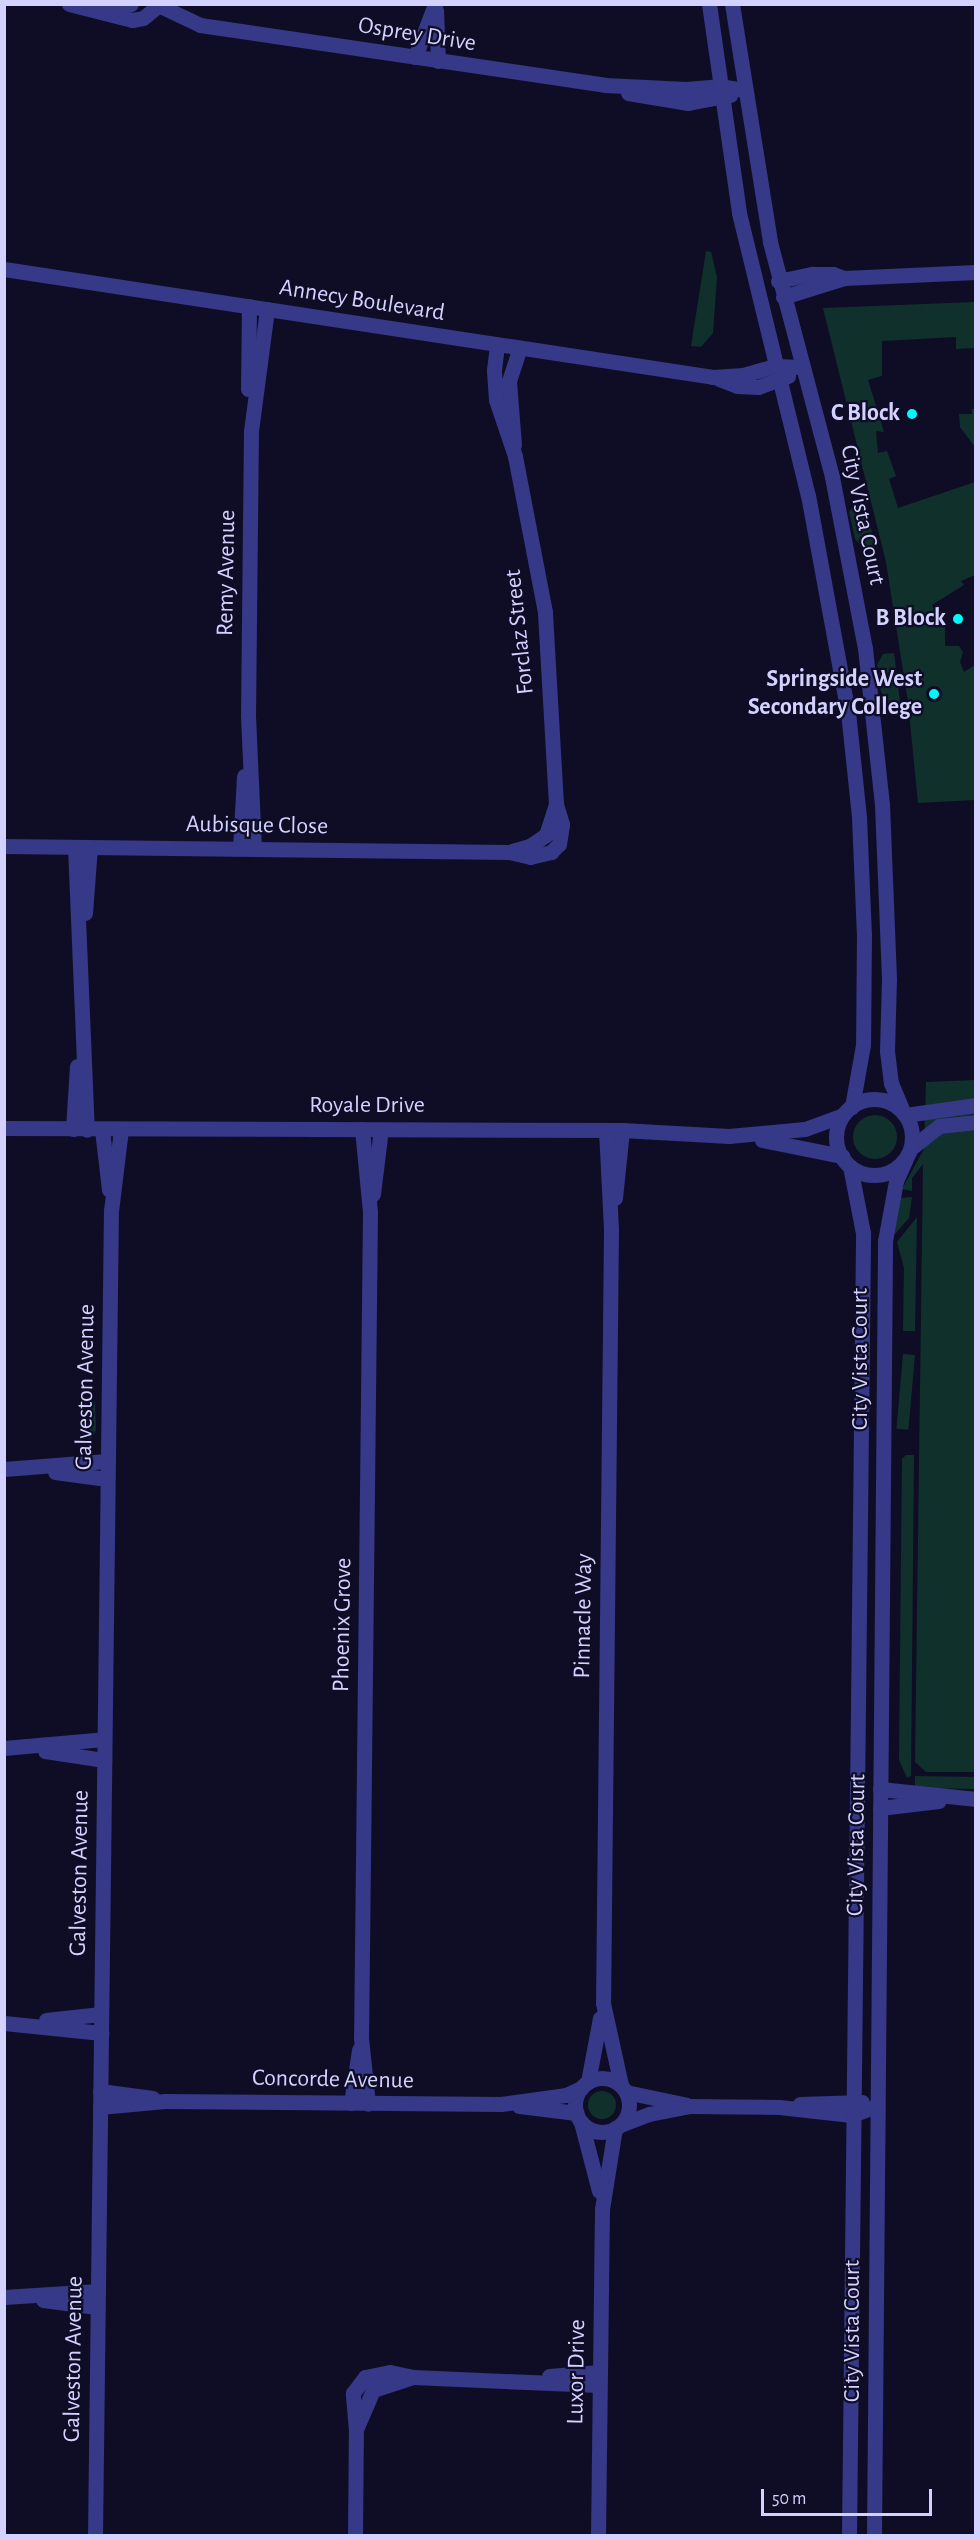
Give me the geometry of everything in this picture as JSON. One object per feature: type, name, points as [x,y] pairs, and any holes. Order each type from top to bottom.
[{"type":"street","points":[[69,4],[132,20],[143,18],[158,5]]},
{"type":"street","points":[[94,9],[131,4]]},
{"type":"street","points":[[415,57],[435,4]]},
{"type":"street","points":[[435,4],[438,61]]},
{"type":"street","name":"City Vista Court","points":[[709,4],[720,92],[744,235],[827,580],[854,766],[864,934],[864,1027],[848,1111]]},
{"type":"street","name":"City Vista Court","points":[[732,4],[743,90],[778,281],[832,477],[866,648],[882,804],[889,979],[887,1051],[891,1083],[905,1114]]},
{"type":"street","name":"Osprey Drive","points":[[158,5],[200,25],[605,86],[720,92],[743,90]]},
{"type":"street","name":"Annecy Boulevard","points":[[4,269],[714,377],[747,387],[780,381],[801,367]]},
{"type":"street","points":[[783,297],[844,278],[975,272]]},
{"type":"street","points":[[778,281],[812,274],[833,274],[844,278]]},
{"type":"street","name":"Remy Avenue","points":[[247,848],[251,431],[246,360],[249,306]]},
{"type":"street","name":"Remy Avenue","points":[[251,431],[267,309]]},
{"type":"street","name":"Forclaz Street","points":[[497,345],[496,400],[515,457]]},
{"type":"street","name":"Forclaz Street","points":[[520,348],[509,381],[515,457],[544,612],[556,804],[552,840]]},
{"type":"street","name":"Annecy Boulevard","points":[[714,377],[743,375],[775,366],[801,367]]},
{"type":"street","name":"Aubisque Close","points":[[4,846],[509,852],[552,840]]},
{"type":"street","name":"Galveston Avenue","points":[[82,847],[81,1036],[87,1130],[111,1211]]},
{"type":"street","points":[[729,1136],[805,1129],[873,1099],[896,1105],[905,1114],[912,1135],[908,1153]]},
{"type":"street","points":[[905,1114],[975,1105]]},
{"type":"street","points":[[846,1161],[837,1135],[848,1111]]},
{"type":"street","points":[[729,1136],[846,1161],[861,1172],[885,1173],[939,1126],[975,1122]]},
{"type":"street","name":"Royale Drive","points":[[4,1128],[614,1130],[729,1136]]},
{"type":"street","name":"Phoenix Grove","points":[[362,1129],[370,1212],[361,2038],[368,2104]]},
{"type":"street","name":"Phoenix Grove","points":[[370,1212],[381,1129]]},
{"type":"street","name":"Galveston Avenue","points":[[95,2535],[111,1211],[121,1130]]},
{"type":"street","name":"Pinnacle Way","points":[[584,2085],[603,2003],[614,1130]]},
{"type":"street","name":"City Vista Court","points":[[874,2535],[885,1241],[896,1181],[908,1153]]},
{"type":"street","name":"City Vista Court","points":[[846,1161],[863,1233],[849,2535]]},
{"type":"street","points":[[4,1469],[37,1469],[107,1461]]},
{"type":"street","points":[[37,1469],[107,1479]]},
{"type":"street","points":[[4,1748],[25,1748],[104,1739]]},
{"type":"street","points":[[25,1748],[104,1760]]},
{"type":"street","points":[[880,1790],[954,1799],[975,1799]]},
{"type":"street","points":[[880,1808],[954,1799]]},
{"type":"street","name":"Pinnacle Way","points":[[603,2003],[624,2089]]},
{"type":"street","points":[[4,2023],[28,2023],[101,2014]]},
{"type":"street","points":[[28,2023],[101,2033]]},
{"type":"street","name":"Phoenix Grove","points":[[351,2103],[361,2038]]},
{"type":"street","points":[[690,2106],[600,2132],[579,2117],[584,2085],[605,2078],[624,2089],[690,2106],[877,2106]]},
{"type":"street","name":"Concorde Avenue","points":[[100,2091],[165,2100],[501,2104],[566,2095],[584,2085]]},
{"type":"street","points":[[618,2127],[629,2110],[624,2089]]},
{"type":"street","name":"Concorde Avenue","points":[[100,2107],[165,2100]]},
{"type":"street","name":"Concorde Avenue","points":[[501,2104],[579,2117]]},
{"type":"street","name":"Luxor Drive","points":[[579,2117],[594,2161],[602,2209]]},
{"type":"street","name":"Luxor Drive","points":[[598,2535],[602,2209],[618,2127]]},
{"type":"street","points":[[4,2297],[98,2291]]},
{"type":"street","points":[[22,2297],[98,2307]]},
{"type":"street","points":[[355,2535],[356,2430],[373,2390],[413,2378],[599,2378]]},
{"type":"green space","points":[[706,251],[711,252],[717,277],[713,333],[701,347],[691,346]]},
{"type":"green space","points":[[975,302],[975,348],[956,349],[956,337],[882,341],[882,376],[868,380],[884,432],[876,431],[878,453],[887,451],[896,476],[889,479],[898,508],[975,482],[975,575],[961,581],[964,585],[932,605],[945,627],[945,646],[959,646],[963,652],[960,662],[964,672],[975,665],[975,800],[918,803],[908,702],[886,562],[823,308]]},
{"type":"green space","points":[[972,409],[975,409],[975,447],[960,427],[959,414],[972,414]]},
{"type":"green space","points":[[865,500],[875,547],[865,549],[855,539],[849,512],[856,502]]},
{"type":"green space","points":[[894,653],[900,702],[890,704],[881,692],[877,665],[883,654]]},
{"type":"green space","points":[[975,1080],[975,1772],[926,1772],[915,1762],[923,1164],[912,1178],[912,1191],[902,1189],[924,1149],[926,1082]]},
{"type":"green space","points":[[875,1115],[891,1121],[897,1137],[891,1153],[875,1159],[859,1153],[853,1137],[859,1121]]},
{"type":"green space","points":[[912,1197],[909,1218],[894,1235],[899,1198]]},
{"type":"green space","points":[[917,1217],[915,1331],[903,1331],[904,1268],[897,1242]]},
{"type":"green space","points":[[903,1354],[915,1355],[908,1430],[896,1429]]},
{"type":"green space","points":[[86,1399],[95,1402],[96,1430],[86,1449]]},
{"type":"green space","points":[[906,1455],[914,1455],[911,1776],[907,1778],[899,1760],[902,1459]]},
{"type":"green space","points":[[915,1776],[975,1777],[975,1789],[915,1788]]},
{"type":"green space","points":[[602,2091],[612,2095],[616,2105],[612,2115],[602,2119],[592,2115],[588,2105],[592,2095]]},
{"type":"place","name":"C Block","points":[[912,414]]},
{"type":"place","name":"B Block","points":[[958,619]]},
{"type":"place","name":"Springside West Secondary College","points":[[934,694]]}]
